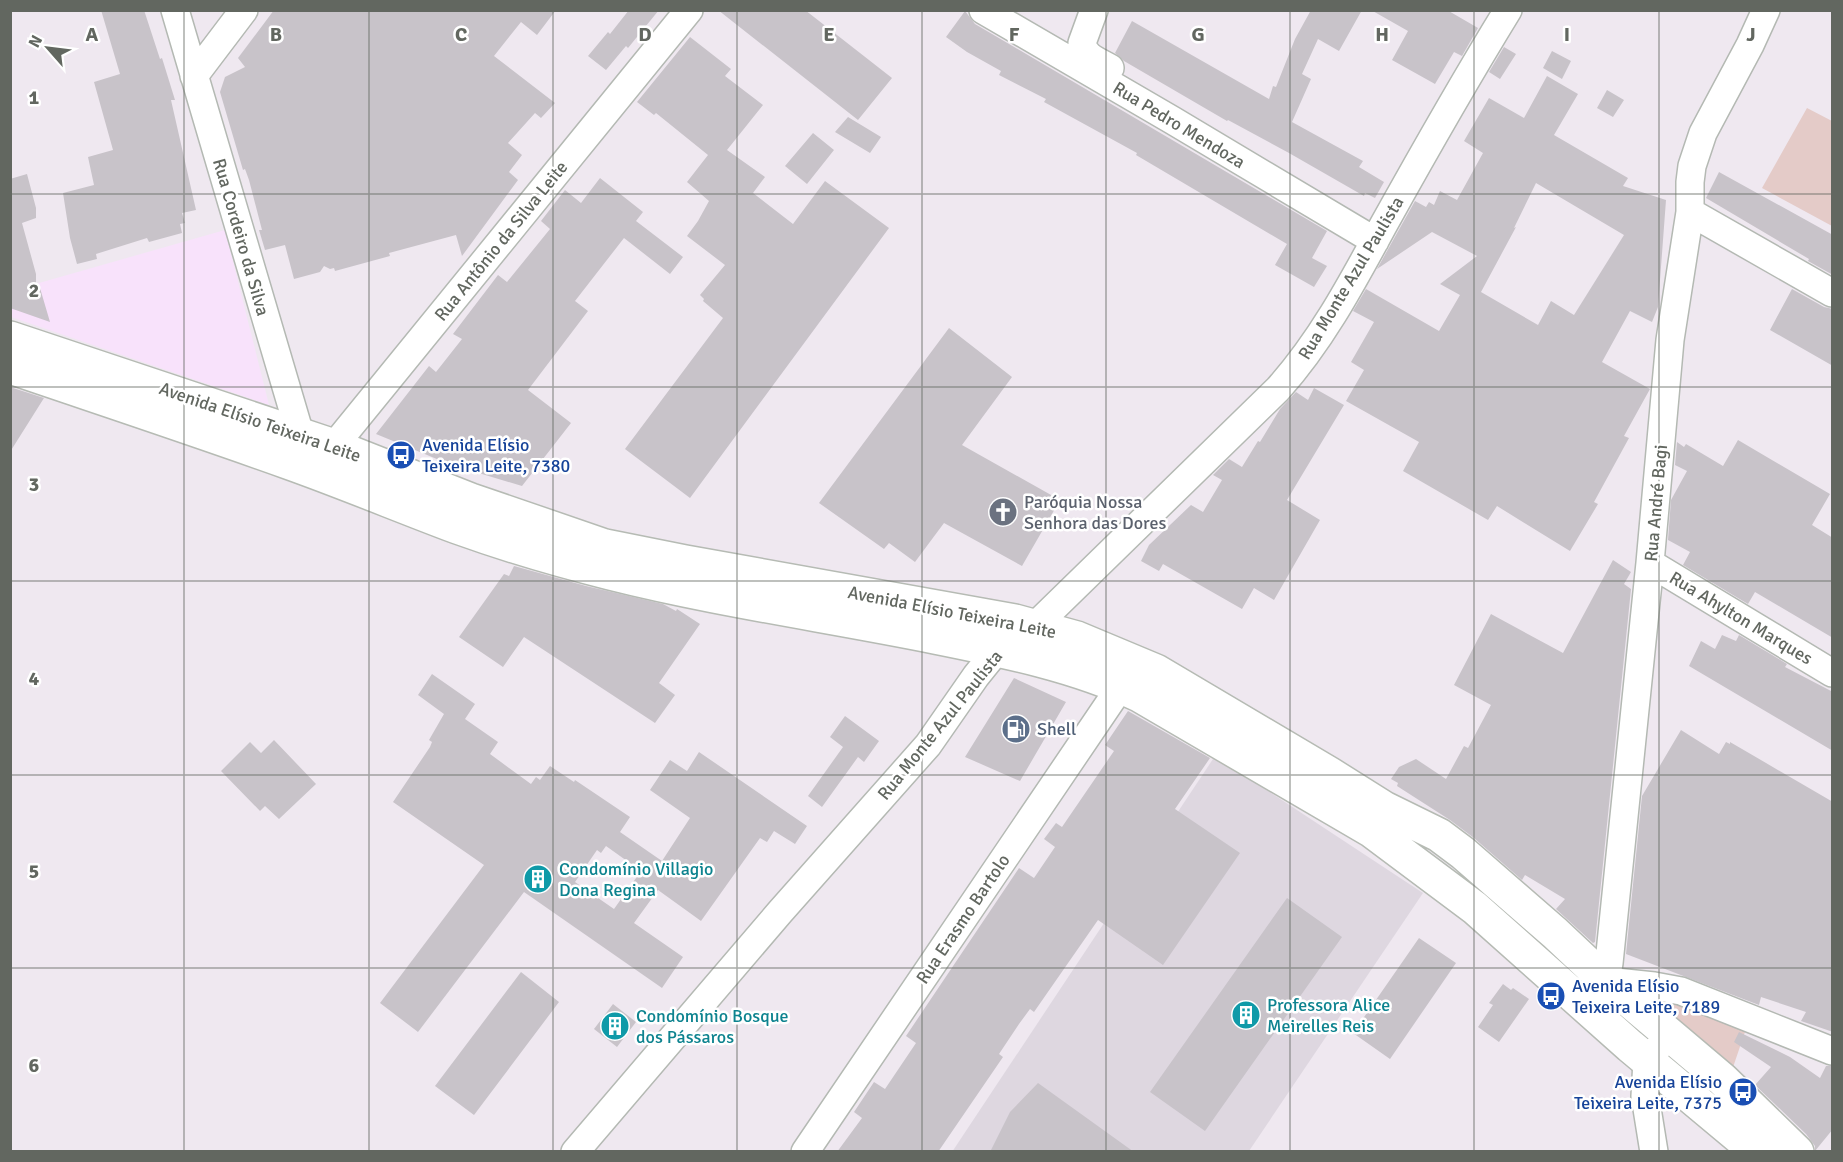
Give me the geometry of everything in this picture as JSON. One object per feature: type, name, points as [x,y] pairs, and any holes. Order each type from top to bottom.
[{"type":"main road","name":"Avenida Elísio Teixeira Leite","points":[[10,338],[329,461],[471,500],[605,546],[1015,621],[1077,638],[1128,674],[1139,695],[1371,831],[1596,994],[1668,1035],[1722,1079],[1797,1152]]},
{"type":"main road","name":"Avenida Elísio Teixeira Leite","points":[[10,367],[295,449]]},
{"type":"main road","name":"Avenida Elísio Teixeira Leite","points":[[329,461],[460,528],[537,553],[611,573],[720,598],[861,622],[997,650],[1088,673],[1128,674]]},
{"type":"main road","name":"Avenida Elísio Teixeira Leite","points":[[1596,994],[1647,1061],[1757,1152]]},
{"type":"street","name":"Rua Cordeiro da Silva","points":[[175,10],[295,449]]},
{"type":"street","points":[[194,76],[244,10]]},
{"type":"street","name":"Rua Antônio da Silva Leite","points":[[329,461],[688,10]]},
{"type":"street","name":"Rua Pedro Mendoza","points":[[983,10],[1162,114],[1379,233]]},
{"type":"street","name":"Rua Pedro Mendoza","points":[[1094,10],[1082,43],[1085,53],[1379,233]]},
{"type":"street","name":"Rua Monte Azul Paulista","points":[[575,1152],[780,912],[928,745],[997,650],[1035,626],[1299,366],[1328,322],[1508,10]]},
{"type":"street","name":"Rua André Bagi","points":[[1596,994],[1610,952],[1650,563],[1670,340],[1690,212],[1690,182],[1697,147],[1703,133],[1766,10]]},
{"type":"street","points":[[1690,212],[1833,293]]},
{"type":"street","name":"Rua Ahylton Marques","points":[[1650,563],[1833,673]]},
{"type":"street","name":"Rua Erasmo Bartolo","points":[[805,1152],[1128,674]]},
{"type":"street","points":[[1596,994],[1654,986],[1680,991],[1833,1051]]},
{"type":"street","points":[[1654,1152],[1645,1096],[1647,1061],[1668,1035]]},
{"type":"shaded area","points":[[1807,108],[1832,121],[1832,226],[1762,188]]},
{"type":"shaded area","points":[[225,230],[269,405],[11,317],[11,291]]},
{"type":"shaded area","points":[[1215,756],[1423,893],[1249,1151],[952,1152]]},
{"type":"shaded area","points":[[1603,973],[1750,1017],[1726,1088]]},
{"type":"building","points":[[101,10],[144,10],[175,100],[171,100],[196,210],[182,213],[185,223],[180,224],[182,233],[149,242],[147,238],[96,254],[97,259],[77,264],[70,238],[63,193],[94,185],[88,157],[113,150],[94,82],[120,74]]},
{"type":"building","points":[[274,10],[556,10],[537,35],[521,22],[494,56],[555,103],[541,118],[535,113],[508,143],[522,155],[509,172],[518,180],[462,256],[456,235],[389,253],[390,256],[335,271],[334,268],[324,266],[320,272],[294,279],[285,245],[265,250],[249,180],[245,169],[243,170],[220,92],[225,77],[245,67],[238,58]]},
{"type":"building","points":[[629,10],[659,10],[628,48],[626,46],[606,70],[588,56]]},
{"type":"building","points":[[718,10],[805,10],[892,78],[858,120]]},
{"type":"building","points":[[1311,10],[1362,10],[1339,51],[1318,39],[1302,74],[1311,79],[1292,122],[1363,161],[1359,167],[1384,182],[1375,198],[1365,193],[1364,196],[1227,121],[1124,61],[1115,53],[1132,21],[1269,99],[1295,39]]},
{"type":"building","points":[[1371,10],[1447,10],[1478,28],[1462,56],[1454,52],[1435,84],[1392,60],[1408,31]]},
{"type":"building","points":[[965,11],[975,24],[1327,231],[1312,258],[1327,266],[1314,287],[1275,265],[1287,244],[1136,155],[1137,153],[1044,102],[1046,99],[999,75],[1001,71],[946,37]]},
{"type":"building","points":[[690,37],[731,69],[725,76],[763,105],[727,150],[765,177],[753,193],[793,224],[825,181],[889,228],[690,498],[625,449],[723,318],[703,301],[700,295],[725,265],[687,236],[709,201],[687,182],[708,155],[656,113],[654,115],[637,102]]},
{"type":"building","points":[[1504,47],[1516,54],[1500,79],[1489,72]]},
{"type":"building","points":[[1552,51],[1571,61],[1562,79],[1543,68]]},
{"type":"building","points":[[1547,76],[1578,94],[1554,135],[1628,178],[1623,186],[1666,200],[1658,307],[1652,322],[1630,311],[1602,362],[1650,389],[1624,436],[1629,438],[1594,502],[1598,504],[1570,551],[1497,506],[1488,520],[1403,471],[1419,442],[1346,401],[1364,370],[1351,362],[1374,322],[1353,311],[1366,289],[1439,331],[1460,295],[1440,284],[1477,256],[1432,232],[1377,269],[1415,201],[1426,207],[1429,202],[1434,205],[1440,191],[1457,200],[1483,153],[1464,141],[1489,98],[1524,118]],"holes":[[[1536,183],[1624,235],[1574,315],[1551,301],[1538,325],[1481,292],[1516,227],[1514,228]]]},
{"type":"building","points":[[1607,90],[1624,100],[1613,117],[1597,108]]},
{"type":"building","points":[[848,117],[881,137],[870,153],[835,132]]},
{"type":"building","points":[[813,133],[834,150],[807,184],[785,166]]},
{"type":"building","points":[[1719,172],[1833,235],[1833,275],[1706,198]]},
{"type":"building","points":[[27,174],[36,208],[36,218],[22,223],[36,274],[36,291],[40,288],[50,322],[10,308],[10,179]]},
{"type":"building","points":[[600,178],[643,212],[636,221],[683,257],[670,274],[624,238],[575,301],[588,311],[528,390],[571,423],[522,486],[449,464],[376,434],[429,366],[436,372],[462,339],[453,334],[498,275],[507,282],[550,229],[541,221],[565,190],[581,203]]},
{"type":"building","points":[[1792,289],[1824,307],[1833,309],[1833,366],[1770,330]]},
{"type":"building","points":[[949,328],[1012,377],[962,445],[1060,500],[1022,566],[944,523],[915,562],[889,543],[884,549],[819,503]]},
{"type":"building","points":[[10,387],[44,398],[10,452]]},
{"type":"building","points":[[1314,388],[1344,405],[1287,500],[1320,520],[1274,600],[1254,588],[1242,609],[1163,564],[1159,571],[1141,561],[1149,545],[1191,505],[1203,512],[1222,480],[1213,475],[1229,459],[1242,467],[1280,409],[1296,392],[1308,400]]},
{"type":"building","points":[[1738,440],[1830,494],[1812,525],[1833,538],[1833,638],[1755,592],[1748,604],[1683,565],[1690,552],[1668,540],[1671,500],[1687,471],[1675,465],[1677,442],[1684,447],[1686,444],[1723,466]]},
{"type":"building","points":[[1613,560],[1631,572],[1624,584],[1631,589],[1595,942],[1593,943],[1556,909],[1565,899],[1525,875],[1522,880],[1474,838],[1397,786],[1398,783],[1391,779],[1399,767],[1416,759],[1446,779],[1464,746],[1468,748],[1491,705],[1454,685],[1491,614],[1563,653]]},
{"type":"building","points":[[514,566],[663,604],[676,611],[677,609],[700,624],[659,683],[675,695],[655,723],[524,637],[503,667],[459,637],[504,574],[509,576]]},
{"type":"building","points":[[1722,635],[1736,641],[1739,635],[1787,664],[1785,667],[1833,692],[1833,751],[1689,666],[1701,641],[1715,649]]},
{"type":"building","points":[[432,674],[475,704],[465,719],[498,742],[490,754],[531,784],[536,777],[540,780],[550,766],[574,782],[575,780],[630,817],[620,832],[662,861],[690,818],[650,790],[670,760],[687,771],[699,752],[807,826],[795,844],[774,831],[767,842],[760,838],[701,921],[658,890],[634,923],[683,957],[662,988],[524,892],[418,1032],[380,1003],[484,865],[393,802],[430,747],[432,742],[429,740],[444,714],[418,695]],"holes":[[[606,846],[641,871],[614,909],[575,882],[597,850],[601,853]]]},
{"type":"building","name":"Shell","points":[[1014,678],[1066,702],[1020,781],[965,757]]},
{"type":"building","points":[[1128,711],[1210,758],[1175,809],[1240,853],[1163,965],[1098,920],[1034,1012],[1030,1009],[1019,1024],[999,1054],[1003,1057],[938,1152],[837,1152],[862,1118],[854,1112],[874,1082],[885,1089],[916,1043],[906,1036],[1019,868],[1034,878],[1055,847],[1044,839],[1056,823],[1062,827],[1114,751],[1105,745]]},
{"type":"building","points":[[845,716],[879,741],[864,762],[858,757],[822,807],[808,796],[843,747],[830,737]]},
{"type":"building","points":[[1681,730],[1719,754],[1726,742],[1730,744],[1730,742],[1833,802],[1833,1032],[1801,1021],[1806,1012],[1761,997],[1759,1005],[1626,954],[1642,796]]},
{"type":"building","points":[[274,740],[316,784],[279,819],[265,806],[260,811],[221,771],[250,742],[261,753]]},
{"type":"building","name":"Professora Alice Meirelles Reis","points":[[1287,898],[1342,937],[1205,1131],[1150,1092]]},
{"type":"building","points":[[1419,938],[1456,963],[1390,1059],[1353,1033]]},
{"type":"building","points":[[521,972],[559,1002],[474,1115],[435,1086]]},
{"type":"building","points":[[1503,984],[1529,999],[1499,1042],[1478,1027],[1493,1005],[1489,1003]]},
{"type":"building","name":"Condomínio Bosque dos Pássaros","points":[[613,1004],[636,1022],[617,1047],[594,1029]]},
{"type":"building","points":[[1739,1032],[1790,1057],[1820,1078],[1826,1066],[1833,1066],[1833,1129],[1815,1151],[1815,1146],[1806,1134],[1755,1085],[1771,1067],[1734,1042]]},
{"type":"building","points":[[1038,1083],[1134,1152],[990,1152],[1010,1112]]},
{"type":"place","name":"Avenida Elísio Teixeira Leite, 7380","points":[[401,455]]},
{"type":"place","name":"Paróquia Nossa Senhora das Dores","points":[[1003,512]]},
{"type":"place","name":"Shell","points":[[1016,729]]},
{"type":"place","name":"Condomínio Villagio Dona Regina","points":[[538,879]]},
{"type":"place","name":"Avenida Elísio Teixeira Leite, 7189","points":[[1551,996]]},
{"type":"place","name":"Professora Alice Meirelles Reis","points":[[1246,1015]]},
{"type":"place","name":"Condomínio Bosque dos Pássaros","points":[[615,1026]]},
{"type":"place","name":"Avenida Elísio Teixeira Leite, 7375","points":[[1743,1092]]}]
